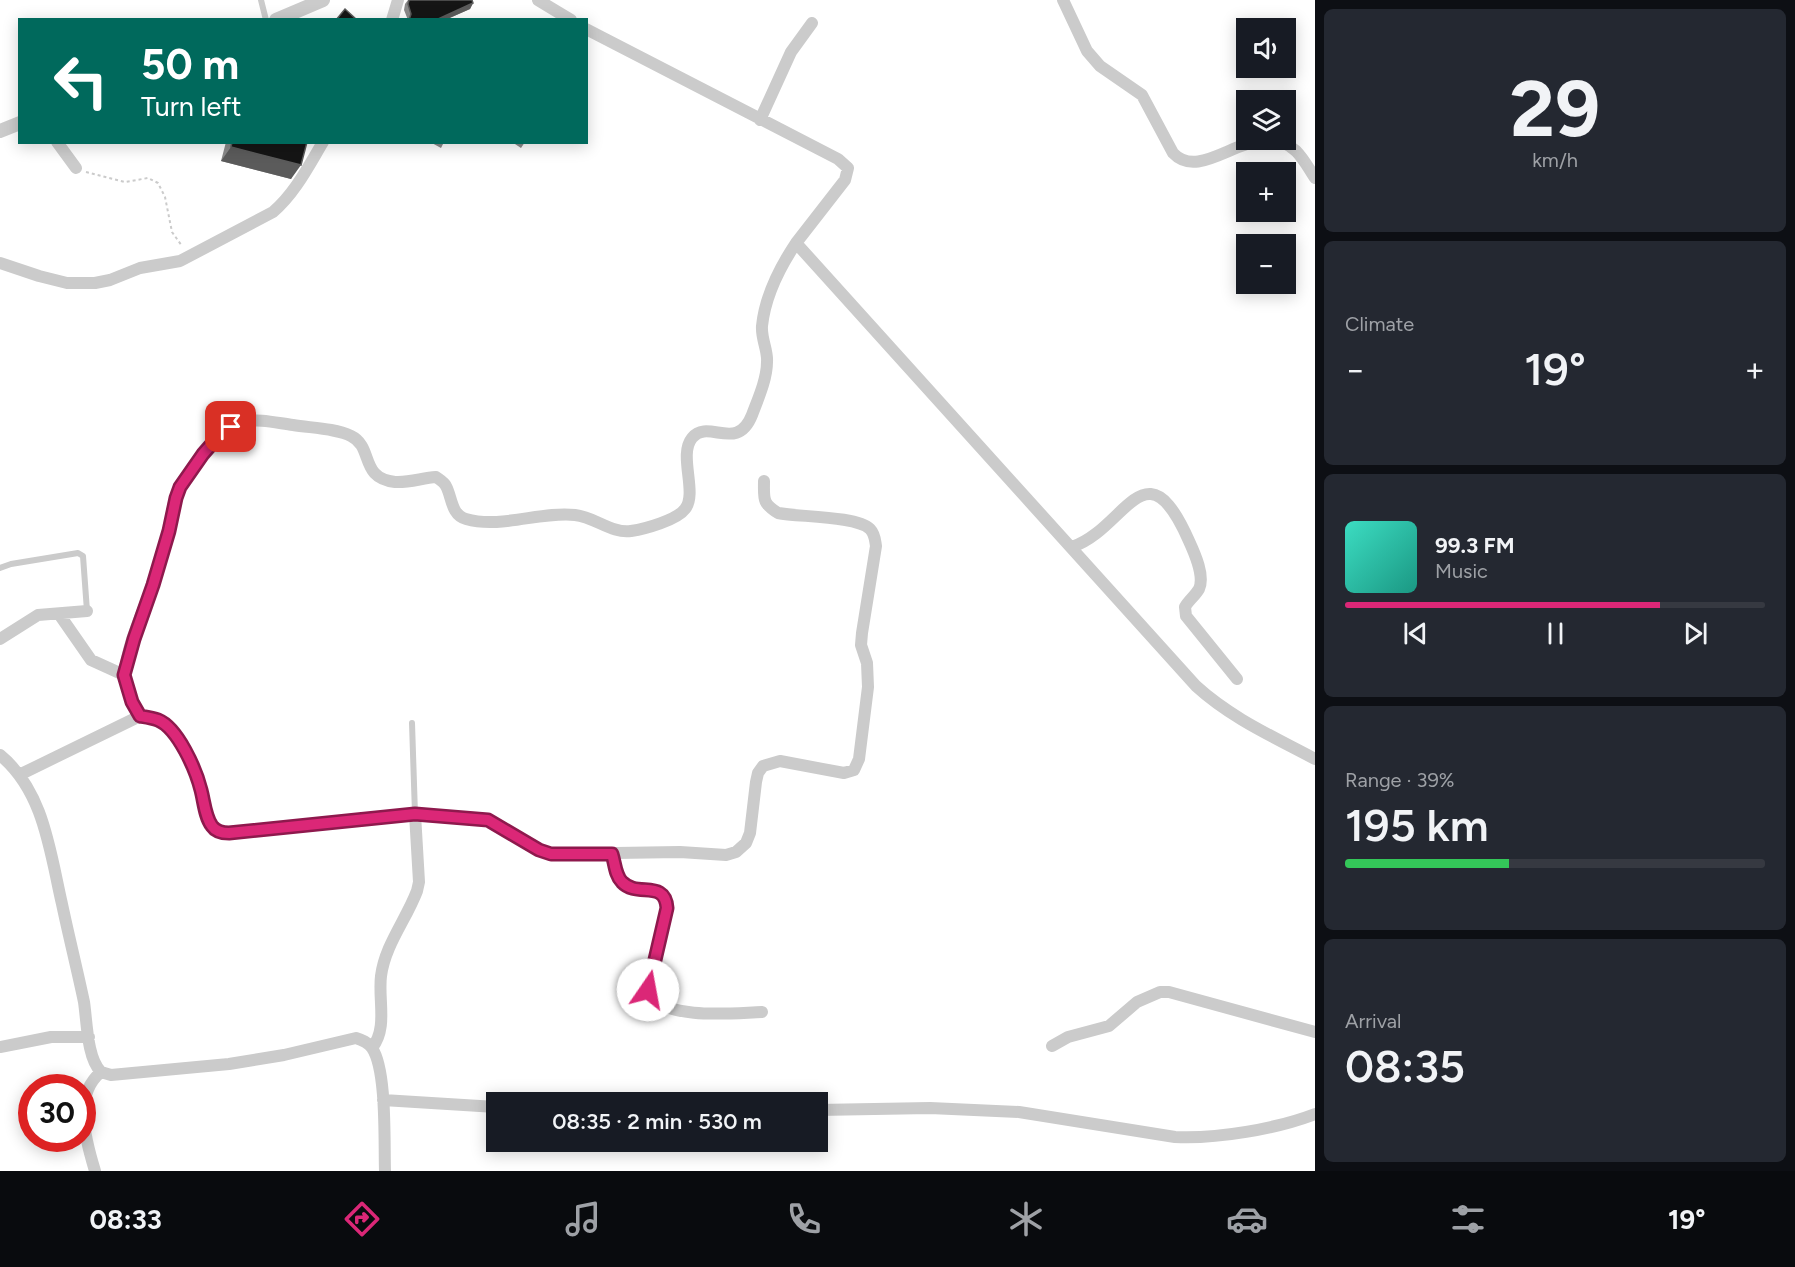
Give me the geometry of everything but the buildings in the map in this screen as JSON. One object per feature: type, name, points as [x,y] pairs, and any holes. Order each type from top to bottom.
[{"type":"street","points":[[281,18],[323,0]]},
{"type":"street","points":[[393,18],[399,0]]},
{"type":"street","points":[[538,0],[568,18]]},
{"type":"street","points":[[1063,0],[1087,51],[1100,66],[1142,95],[1179,160],[1195,163],[1259,140],[1274,140],[1297,152],[1315,178]]},
{"type":"street","points":[[760,120],[791,52],[812,23]]},
{"type":"street","points":[[140,716],[132,702],[124,675],[169,531],[172,509],[180,487],[217,438],[231,427],[244,422],[275,423],[320,429],[354,437],[363,448],[368,465],[376,475],[385,480],[398,482],[436,477],[445,484],[453,507],[459,515],[466,519],[511,520],[572,514],[621,531],[632,531],[678,516],[687,507],[689,497],[687,453],[690,440],[698,433],[707,431],[733,434],[741,431],[751,417],[768,364],[762,329],[775,280],[796,243],[845,180],[848,168],[838,159],[588,29]]},
{"type":"street","points":[[0,131],[18,124]]},
{"type":"street","points":[[58,144],[75,168]]},
{"type":"street","points":[[0,262],[67,283],[95,283],[110,280],[140,268],[168,264],[189,257],[273,212],[295,188],[322,144]]},
{"type":"street","points":[[796,243],[1196,686],[1235,716],[1315,759]]},
{"type":"street","points":[[19,775],[140,716],[159,720],[172,730],[186,751],[201,788],[208,820],[212,826],[223,833],[415,814],[488,820],[539,850],[551,854],[680,852],[713,855],[736,852],[746,843],[750,833],[756,782],[763,766],[770,762],[780,761],[844,773],[854,770],[858,765],[868,687],[867,663],[861,645],[876,546],[874,536],[870,529],[854,521],[778,513],[767,507],[764,498],[765,481]]},
{"type":"street","points":[[1072,547],[1088,540],[1130,502],[1144,494],[1155,494],[1165,500],[1186,533],[1201,579],[1200,587],[1185,607],[1186,615],[1237,679]]},
{"type":"street","points":[[0,639],[38,615],[87,611]]},
{"type":"street","points":[[58,614],[91,660],[124,675]]},
{"type":"street","points":[[0,755],[19,775],[34,801],[45,830],[84,1004],[95,1065],[101,1072],[111,1075],[212,1067],[284,1055],[356,1038],[363,1040],[372,1048],[376,1057],[383,1100],[385,1171]]},
{"type":"street","points":[[372,1048],[380,1033],[381,978],[384,964],[417,891],[415,814]]},
{"type":"street","points":[[612,854],[617,875],[624,884],[637,889],[658,891],[667,901],[648,990],[649,996],[663,1005],[692,1013],[762,1012]]},
{"type":"street","points":[[1052,1046],[1068,1037],[1109,1026],[1137,1002],[1160,992],[1169,992],[1315,1032]]},
{"type":"street","points":[[0,1047],[51,1037],[89,1037]]},
{"type":"street","points":[[95,1171],[83,1115],[87,1091],[101,1072]]},
{"type":"street","points":[[383,1100],[486,1106]]},
{"type":"street","points":[[828,1110],[930,1108],[1010,1112],[1175,1137],[1197,1138],[1246,1132],[1315,1114]]},
{"type":"lane","points":[[261,0],[266,18]]},
{"type":"lane","points":[[0,568],[11,564],[78,553],[83,556],[87,611]]},
{"type":"lane","points":[[412,723],[415,814]]},
{"type":"path","points":[[75,168],[125,182],[148,178],[158,183],[165,197],[172,232],[189,257]]},
{"type":"route","points":[[231,427],[203,454],[180,487],[172,509],[169,531],[153,585],[143,609],[124,675],[132,702],[140,716],[159,720],[172,730],[186,751],[201,788],[208,820],[212,826],[217,831],[229,833],[415,814],[476,818],[488,820],[539,850],[551,854],[612,854],[617,875],[624,884],[637,889],[658,891],[665,896],[667,901],[648,990]]}]
